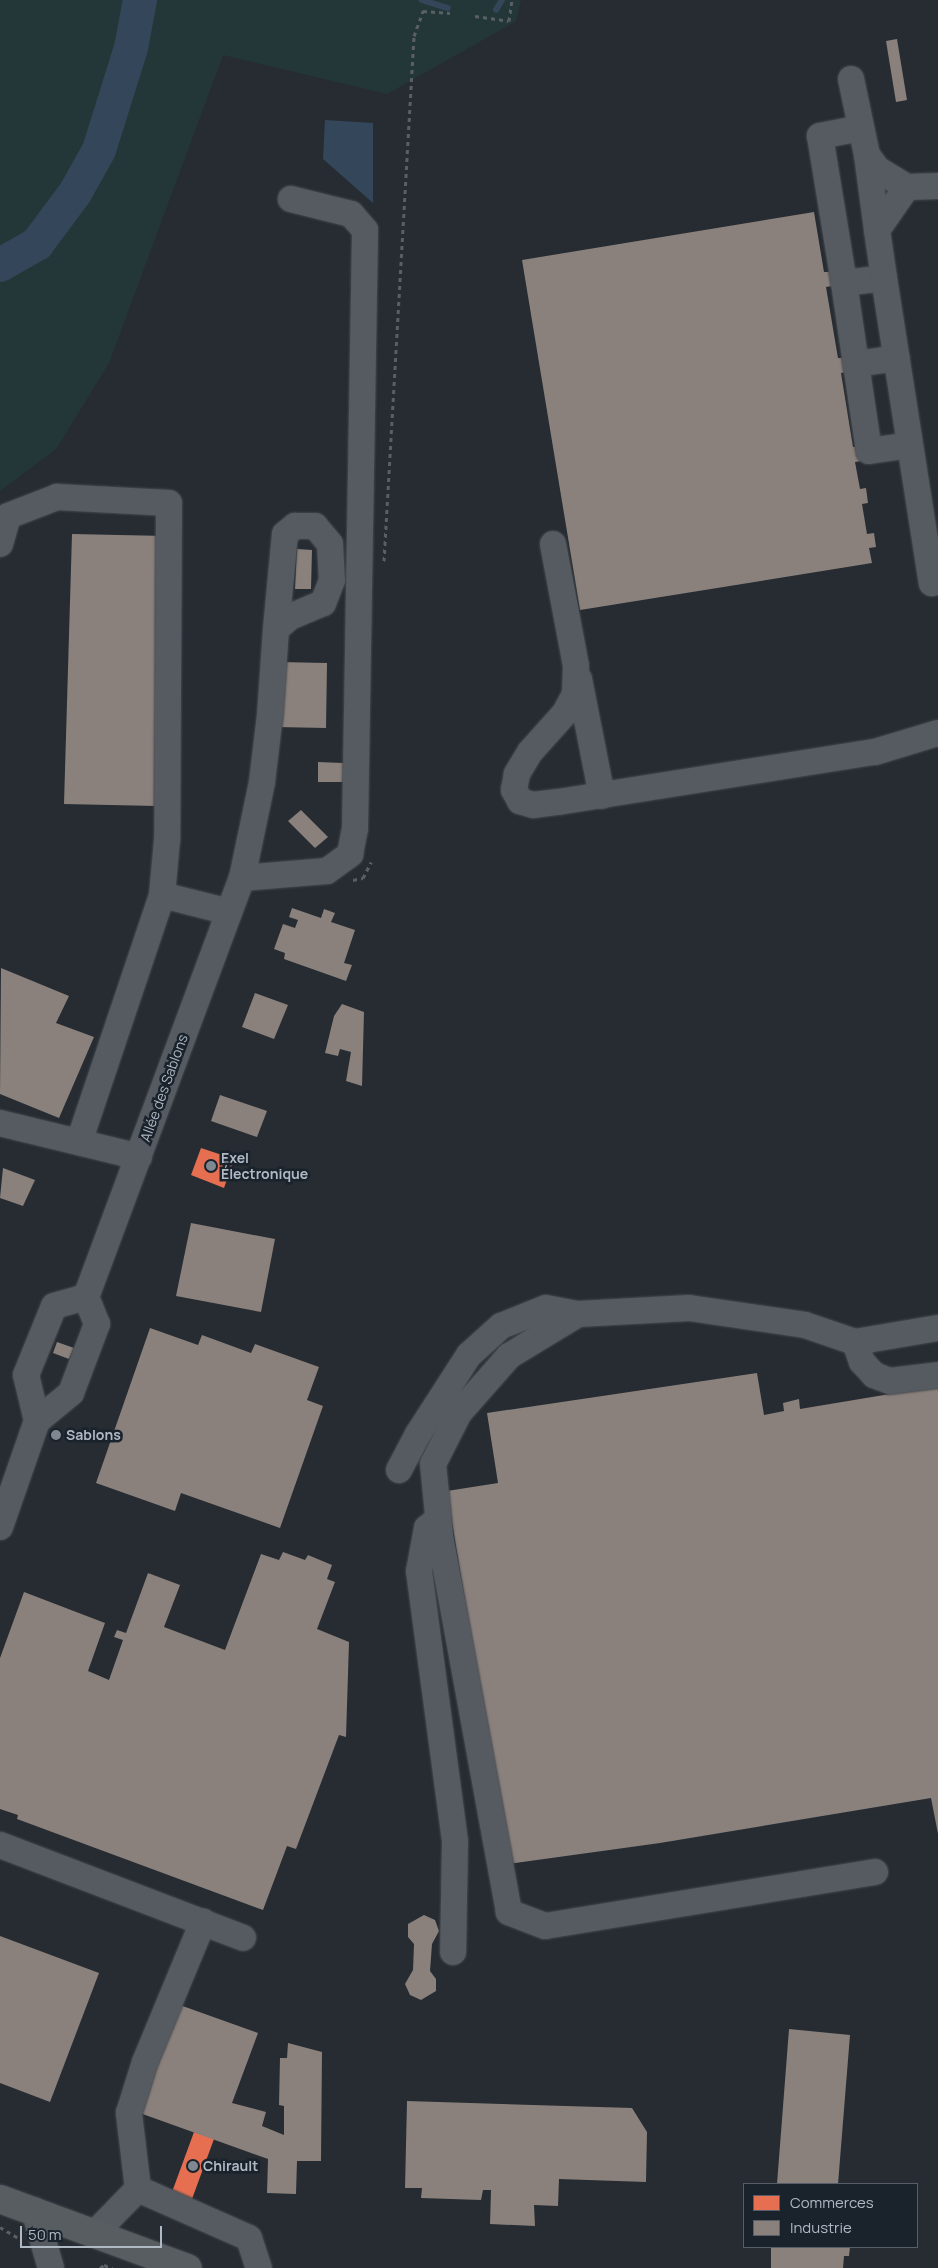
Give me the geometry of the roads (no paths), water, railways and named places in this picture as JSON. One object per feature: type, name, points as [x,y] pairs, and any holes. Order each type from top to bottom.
[{"type":"main road","points":[[0,2199],[188,2268]]},
{"type":"street","points":[[851,79],[867,155],[884,278],[932,583]]},
{"type":"street","points":[[862,128],[820,136],[869,451],[910,445]]},
{"type":"street","points":[[867,155],[886,177],[907,187],[938,186]]},
{"type":"street","points":[[877,230],[907,187]]},
{"type":"street","points":[[242,878],[327,872],[350,854],[356,829],[365,230],[351,214],[292,199]]},
{"type":"street","points":[[844,283],[884,278]]},
{"type":"street","points":[[856,364],[897,358]]},
{"type":"street","points":[[0,544],[8,516],[57,497],[169,503],[167,840],[162,895],[79,1142]]},
{"type":"street","points":[[553,544],[602,796]]},
{"type":"street","name":"Allée des Sablons","points":[[86,1298],[242,878],[262,782],[276,629]]},
{"type":"street","points":[[576,666],[575,694],[565,713],[530,752],[517,774],[514,790],[520,801],[533,805],[602,796],[875,752],[938,733]]},
{"type":"street","points":[[162,895],[229,912]]},
{"type":"street","points":[[0,1123],[138,1157]]},
{"type":"street","points":[[0,1527],[37,1421],[71,1393],[97,1324],[86,1298],[54,1306],[26,1375],[37,1421]]},
{"type":"street","points":[[399,1470],[418,1434],[469,1355],[501,1326],[546,1308],[578,1314],[689,1308],[805,1325],[855,1342],[938,1328]]},
{"type":"street","points":[[578,1314],[509,1356],[459,1414],[434,1464],[438,1519],[508,1912],[545,1926],[875,1872]]},
{"type":"street","points":[[855,1342],[862,1362],[874,1374],[890,1381],[938,1375]]},
{"type":"street","points":[[438,1519],[426,1528],[419,1571],[455,1842],[453,1952]]},
{"type":"street","points":[[0,1845],[243,1938]]},
{"type":"street","points":[[138,2189],[130,2113],[145,2062],[203,1922]]},
{"type":"street","points":[[95,2233],[138,2189]]},
{"type":"street","points":[[138,2189],[249,2238],[259,2268]]},
{"type":"street","points":[[34,2210],[51,2268]]},
{"type":"water","points":[[325,120],[373,123],[373,203],[323,159]]},
{"type":"waterway","points":[[0,265],[37,244],[75,193],[99,150],[131,48],[140,0]]},
{"type":"waterway","points":[[422,0],[448,8]]},
{"type":"waterway","points":[[496,10],[502,0]]},
{"type":"place","name":"Exel Électronique","points":[[211,1166]]},
{"type":"place","name":"Sablons","points":[[56,1435]]},
{"type":"place","name":"Chirault","points":[[193,2166]]}]
